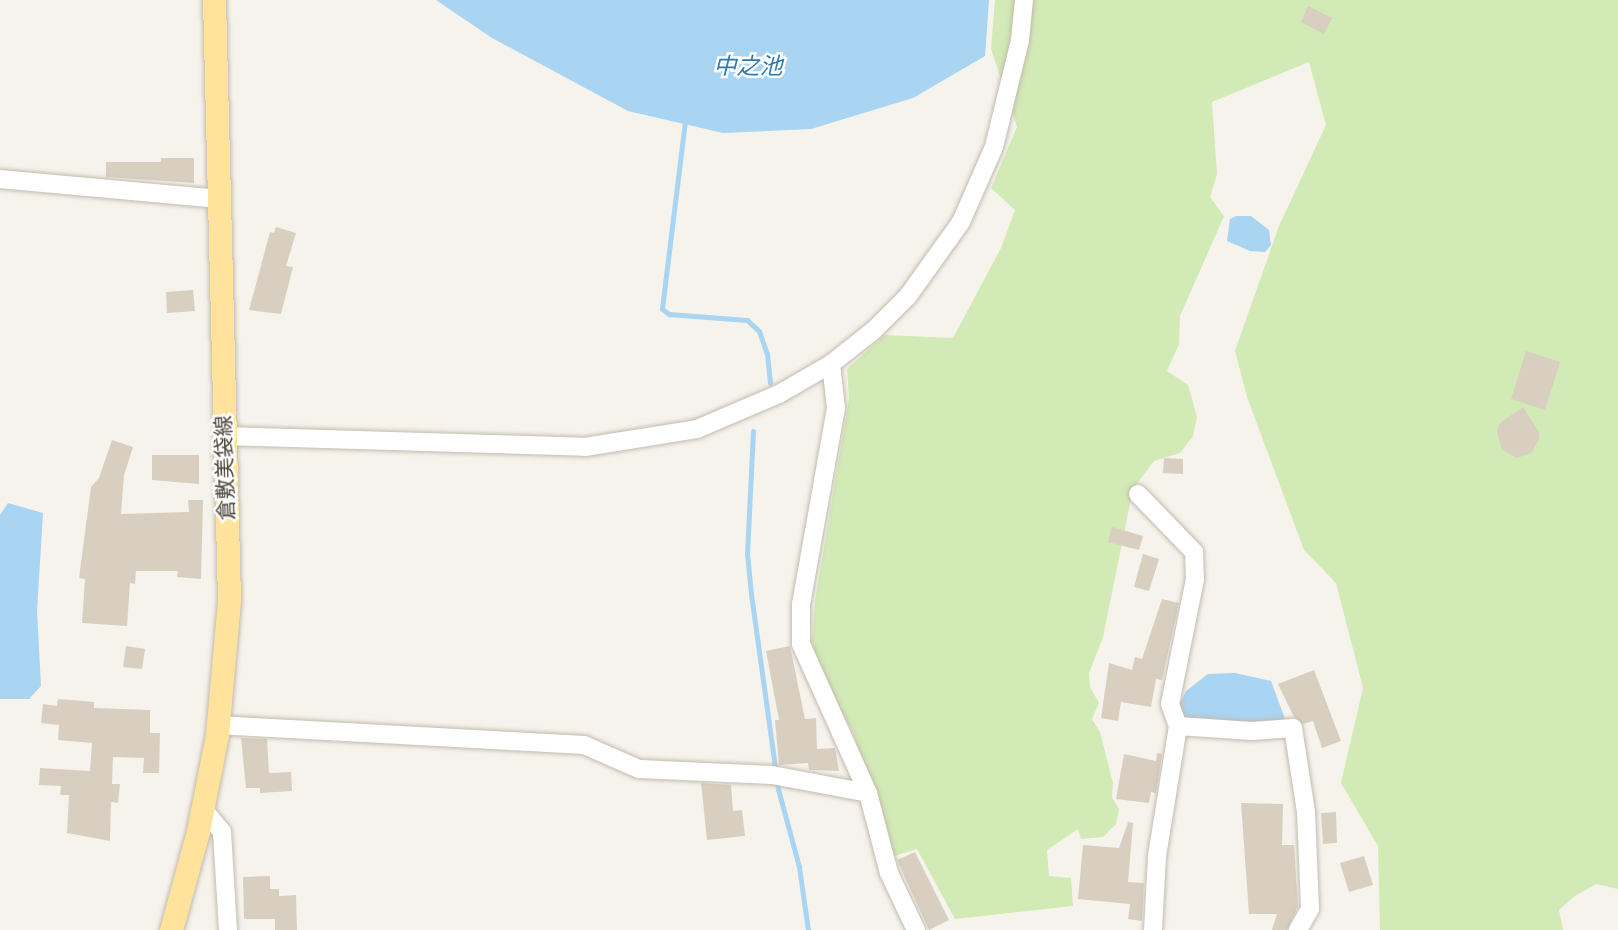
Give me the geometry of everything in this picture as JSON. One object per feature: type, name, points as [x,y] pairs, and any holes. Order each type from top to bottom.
[{"type":"main road","name":"倉敷美袋線","points":[[171,930],[203,809],[216,725],[229,600],[214,0]]},
{"type":"street","points":[[223,436],[584,447],[645,440],[741,414],[831,364],[908,296],[961,222],[994,147],[1020,40],[1024,0]]},
{"type":"street","points":[[0,179],[219,200]]},
{"type":"street","points":[[831,364],[836,408],[801,604],[801,644],[868,793],[889,873],[916,930]]},
{"type":"street","points":[[1138,495],[1194,552],[1195,579],[1170,704],[1178,726],[1157,856],[1153,930]]},
{"type":"street","points":[[216,725],[584,745],[639,769],[776,775],[868,793]]},
{"type":"street","points":[[1178,726],[1252,731],[1293,728],[1306,812],[1310,909],[1298,930]]},
{"type":"street","points":[[203,809],[222,832],[228,930]]},
{"type":"green space","points":[[995,0],[1618,0],[1618,889],[1596,884],[1575,896],[1559,910],[1563,930],[1380,930],[1378,846],[1341,783],[1363,688],[1336,583],[1304,550],[1247,397],[1235,351],[1279,226],[1326,125],[1309,62],[1212,102],[1217,174],[1210,197],[1224,216],[1180,316],[1179,344],[1167,371],[1188,385],[1197,417],[1193,436],[1180,453],[1154,461],[1133,489],[1103,637],[1089,673],[1090,687],[1099,703],[1092,719],[1100,732],[1113,783],[1112,797],[1119,809],[1116,824],[1103,837],[1081,839],[1078,829],[1047,850],[1049,876],[1071,878],[1073,906],[955,919],[917,849],[891,857],[853,732],[823,680],[812,642],[815,601],[849,399],[847,369],[885,335],[953,338],[1001,248],[1015,210],[991,188],[1017,127],[991,49]]},
{"type":"water","name":"中之池","points":[[436,0],[989,0],[985,56],[913,98],[811,129],[723,133],[628,111],[492,38]]},
{"type":"water","points":[[1236,216],[1251,216],[1269,230],[1271,245],[1265,252],[1250,251],[1227,241],[1230,219]]},
{"type":"water","points":[[8,503],[43,513],[37,611],[41,686],[29,699],[0,699],[0,515]]},
{"type":"water","points":[[1235,673],[1271,681],[1285,719],[1281,726],[1181,719],[1178,708],[1186,691],[1208,674]]},
{"type":"building","points":[[1308,6],[1332,18],[1324,34],[1301,22]]},
{"type":"building","points":[[161,158],[194,158],[194,183],[106,177],[106,162],[161,162]]},
{"type":"building","points":[[276,227],[296,233],[286,266],[293,267],[281,314],[249,310],[270,232],[274,233]]},
{"type":"building","points":[[193,290],[195,311],[167,313],[166,292]]},
{"type":"building","points":[[1526,351],[1560,362],[1545,410],[1511,399]]},
{"type":"building","points":[[1523,407],[1539,432],[1539,440],[1531,453],[1517,458],[1502,450],[1497,431],[1500,423]]},
{"type":"building","points":[[112,440],[133,447],[124,475],[121,514],[189,512],[188,500],[203,500],[201,579],[177,577],[178,571],[136,571],[135,584],[130,583],[127,626],[82,623],[85,579],[79,578],[91,487],[99,478]]},
{"type":"building","points":[[152,455],[199,455],[199,484],[152,480]]},
{"type":"building","points":[[1164,458],[1183,459],[1183,474],[1163,473]]},
{"type":"building","points":[[1112,527],[1143,536],[1139,550],[1108,542]]},
{"type":"building","points":[[1143,554],[1159,559],[1149,591],[1134,587]]},
{"type":"building","points":[[1162,599],[1179,603],[1162,680],[1156,679],[1151,707],[1121,702],[1118,721],[1101,718],[1109,663],[1132,670],[1135,657],[1142,659]]},
{"type":"building","points":[[126,646],[145,649],[142,669],[123,667]]},
{"type":"building","points":[[790,646],[805,719],[816,718],[817,749],[835,748],[839,771],[809,770],[808,763],[779,765],[775,720],[779,720],[766,651]]},
{"type":"building","points":[[1314,670],[1341,741],[1322,748],[1313,721],[1303,724],[1294,717],[1278,684]]},
{"type":"building","points":[[58,699],[94,702],[94,708],[150,710],[150,733],[160,733],[159,773],[143,773],[144,758],[113,757],[112,784],[120,784],[118,803],[111,802],[110,841],[67,833],[69,795],[60,795],[61,786],[39,785],[40,768],[90,771],[92,743],[58,740],[59,725],[41,723],[43,704],[57,706]]},
{"type":"building","points":[[241,738],[267,739],[269,773],[291,772],[292,791],[260,793],[260,788],[246,788]]},
{"type":"building","points":[[1157,753],[1162,754],[1156,793],[1151,792],[1149,803],[1116,799],[1124,754],[1156,761]]},
{"type":"building","points":[[701,783],[731,785],[733,811],[742,810],[745,836],[707,840]]},
{"type":"building","points":[[1241,803],[1283,804],[1282,845],[1294,845],[1298,906],[1287,930],[1272,930],[1277,914],[1249,914]]},
{"type":"building","points":[[1336,812],[1337,843],[1323,844],[1321,813]]},
{"type":"building","points":[[1128,822],[1133,823],[1128,882],[1144,883],[1142,921],[1128,919],[1130,904],[1078,899],[1083,845],[1119,848]]},
{"type":"building","points":[[915,852],[949,920],[929,930],[897,860]]},
{"type":"building","points":[[1364,856],[1373,885],[1349,892],[1340,863]]},
{"type":"building","points":[[270,876],[270,889],[279,889],[279,896],[296,895],[297,930],[275,930],[275,919],[244,919],[243,877]]},
{"type":"waterway","points":[[685,121],[662,309],[669,314],[747,320],[759,331],[767,354],[770,383]]},
{"type":"waterway","points":[[753,431],[747,553],[751,594],[778,789],[799,867],[808,930]]}]
